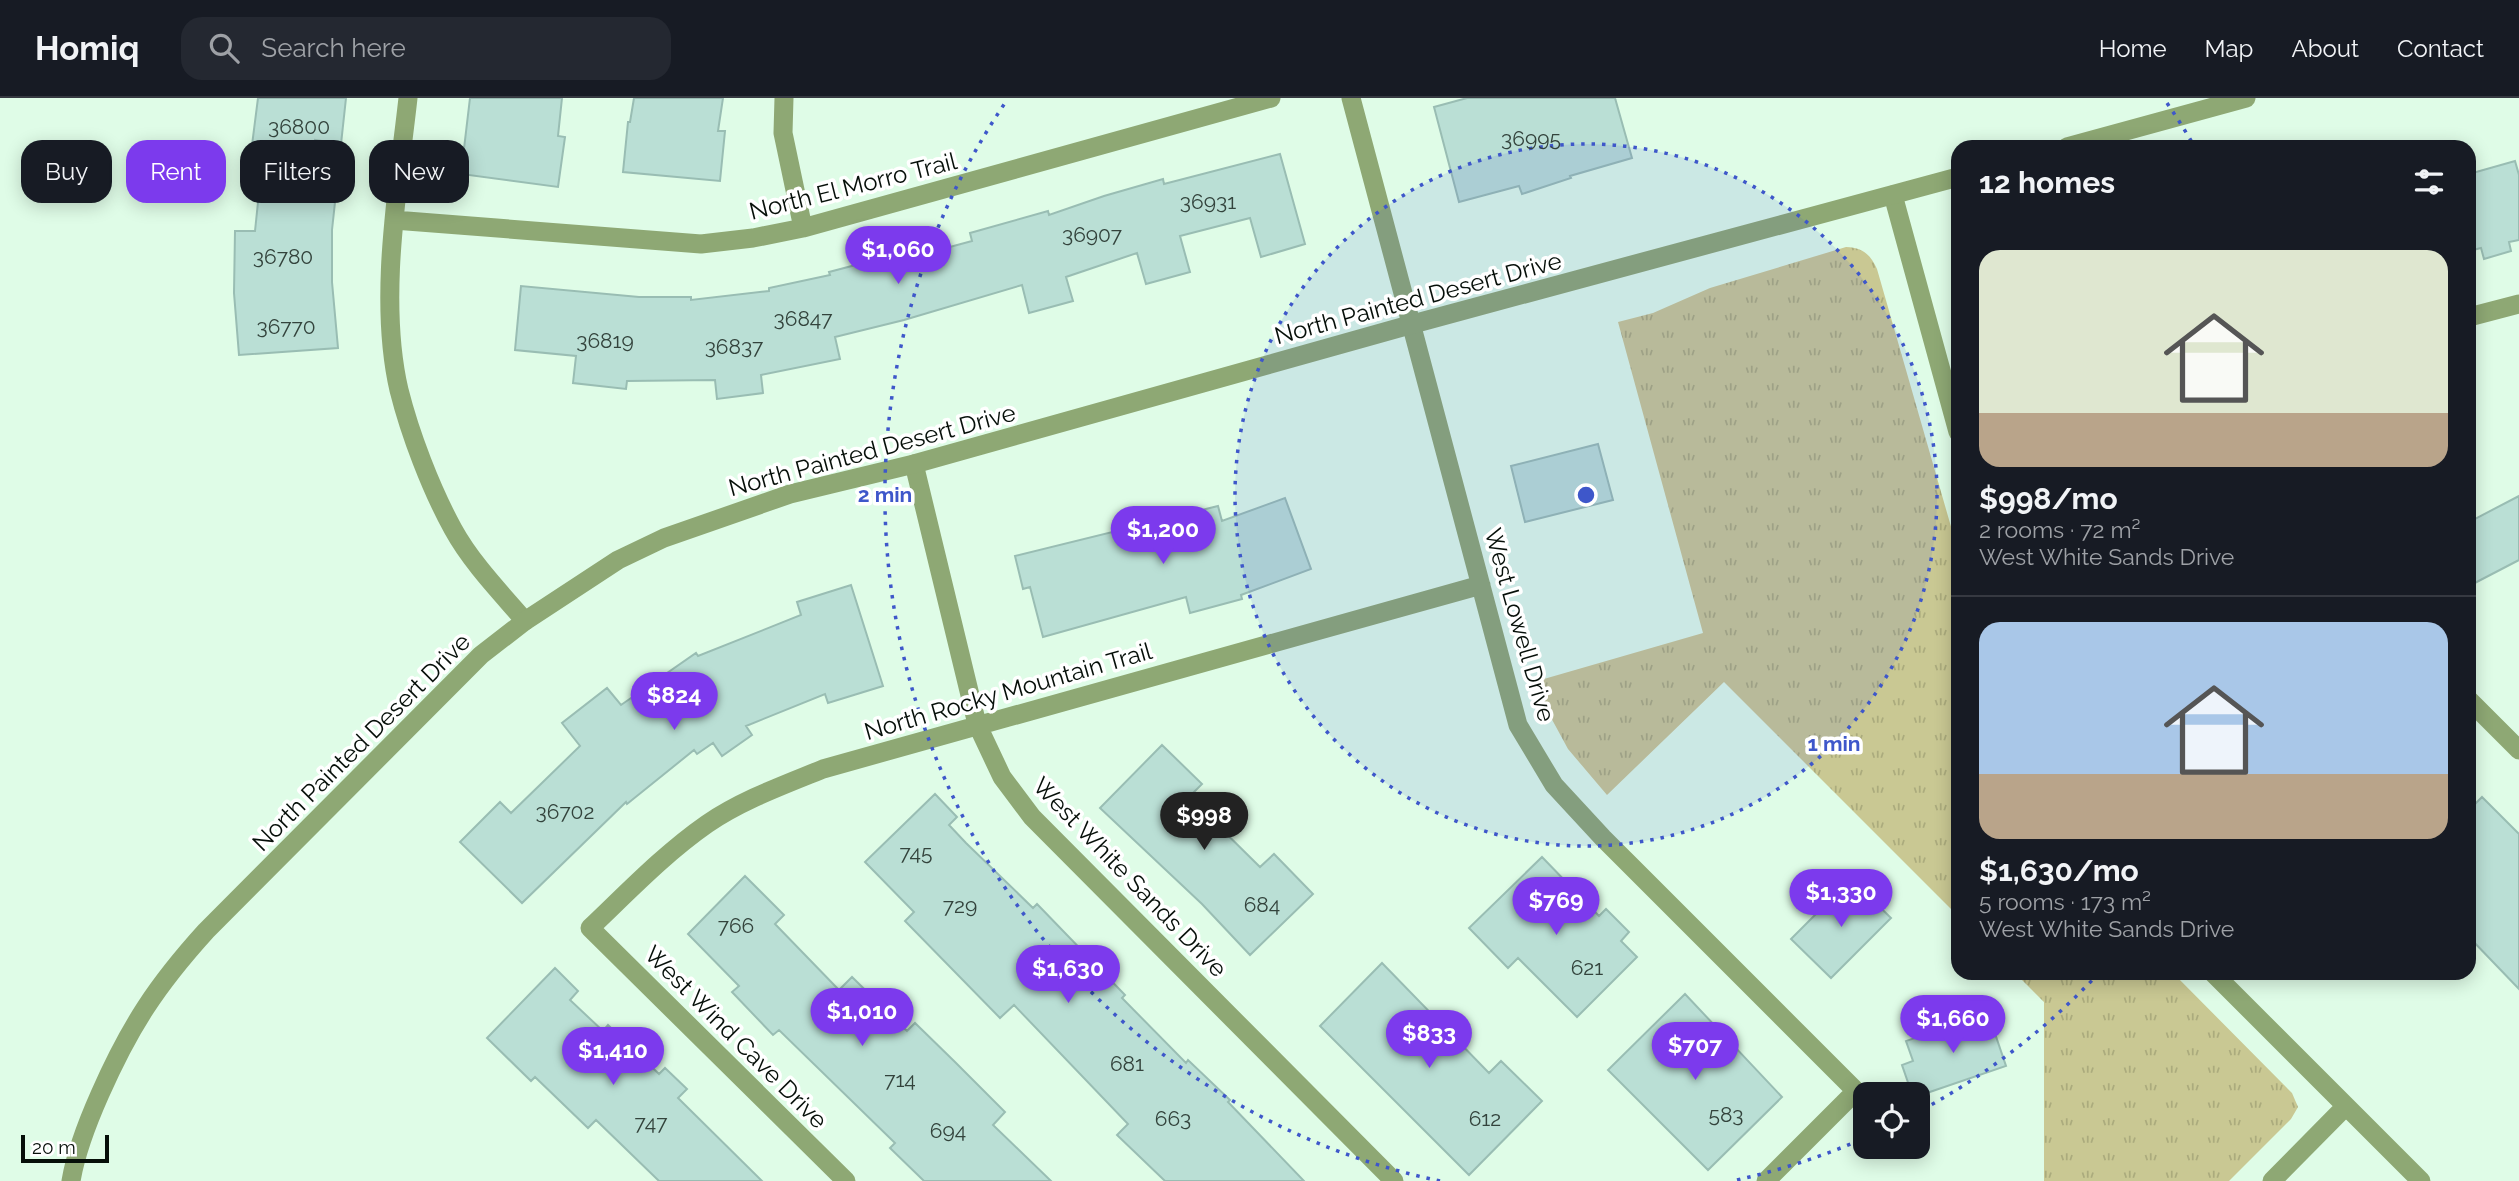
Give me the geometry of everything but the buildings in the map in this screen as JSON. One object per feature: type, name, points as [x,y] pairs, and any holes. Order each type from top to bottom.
[{"type":"street","points":[[408,98],[394,220],[391,299],[393,344],[400,390],[427,472],[454,530],[486,576],[525,621]]},
{"type":"street","points":[[784,98],[783,133],[803,228]]},
{"type":"street","name":"North El Morro Trail","points":[[394,220],[701,244],[753,238],[803,228],[1271,98]]},
{"type":"street","name":"West Lowell Drive","points":[[1351,98],[1518,725],[1554,785],[1603,838],[1856,1091],[1766,1181]]},
{"type":"street","points":[[2093,140],[2246,98]]},
{"type":"street","name":"North Painted Desert Drive","points":[[71,1181],[88,1121],[128,1033],[175,965],[481,655],[525,621],[618,560],[664,538],[790,494],[915,464],[1413,324],[1951,179]]},
{"type":"street","points":[[1893,195],[1951,406]]},
{"type":"street","points":[[2476,315],[2519,304]]},
{"type":"street","name":"West White Sands Drive","points":[[915,464],[977,724],[1002,777],[1032,817],[1394,1181]]},
{"type":"street","name":"North Rocky Mountain Trail","points":[[590,928],[654,866],[708,823],[752,799],[823,769],[1481,585]]},
{"type":"street","points":[[2476,707],[2519,750]]},
{"type":"street","name":"West Wind Cave Drive","points":[[590,928],[846,1181]]},
{"type":"street","points":[[2220,980],[2421,1181]]},
{"type":"street","points":[[2272,1181],[2346,1106]]},
{"type":"green space","points":[[1846,247],[1865,253],[1877,269],[1951,527],[1951,909],[1724,682],[1607,795],[1568,749],[1549,714],[1537,681],[1703,633],[1618,322],[1653,313],[1710,288]]},
{"type":"green space","points":[[2022,980],[2180,980],[2292,1093],[2298,1107],[2291,1119],[2229,1181],[2044,1181],[2044,1002]]}]
